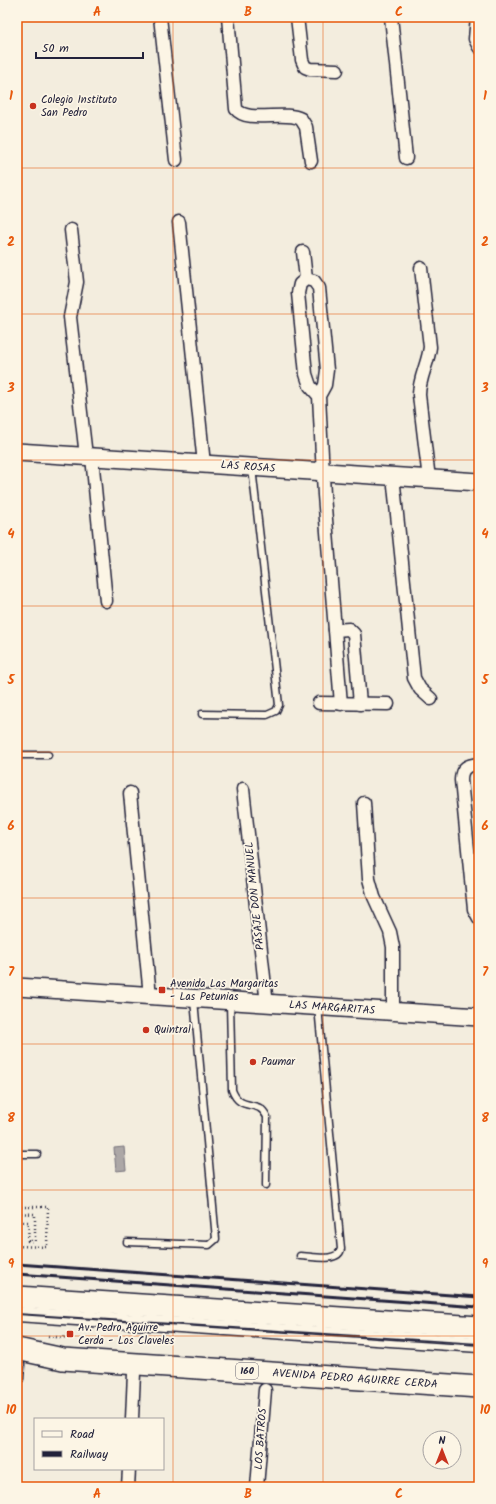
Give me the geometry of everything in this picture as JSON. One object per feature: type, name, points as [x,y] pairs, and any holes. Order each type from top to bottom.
[{"type":"highway","points":[[17,1297],[479,1327]]},
{"type":"highway","name":"AVENIDA PEDRO AGUIRRE CERDA","points":[[18,1357],[479,1387]]},
{"type":"street","points":[[160,17],[176,160]]},
{"type":"street","points":[[228,17],[236,108],[239,112],[246,115],[292,116],[302,119],[306,127],[311,161]]},
{"type":"street","points":[[297,17],[302,60],[305,66],[310,69],[337,70]]},
{"type":"street","points":[[391,17],[406,158]]},
{"type":"street","points":[[477,17],[475,39],[479,47]]},
{"type":"street","points":[[179,222],[204,464]]},
{"type":"street","points":[[71,230],[77,282],[70,317],[89,457],[106,601]]},
{"type":"street","points":[[303,252],[306,279]]},
{"type":"street","points":[[421,268],[430,347],[428,359],[420,381],[419,395],[429,479]]},
{"type":"street","points":[[306,279],[314,281],[317,284],[319,292],[327,370],[325,385],[319,396],[323,472],[341,704]]},
{"type":"street","points":[[306,279],[300,284],[298,293],[306,374],[310,386],[319,396]]},
{"type":"street","name":"LAS ROSAS","points":[[17,452],[479,482]]},
{"type":"street","points":[[393,476],[414,678],[420,689],[431,699]]},
{"type":"street","points":[[335,630],[349,629],[354,634],[360,704]]},
{"type":"street","points":[[319,704],[388,704]]},
{"type":"street","points":[[479,764],[465,767],[462,771],[461,780],[474,909],[479,918]]},
{"type":"street","name":"PASAJE DON MANUEL","points":[[243,789],[267,1004]]},
{"type":"street","points":[[130,793],[150,996]]},
{"type":"street","points":[[364,803],[369,879],[374,897],[390,932],[394,947],[394,1012]]},
{"type":"street","name":"LAS MARGARITAS","points":[[17,987],[479,1018]]},
{"type":"street","points":[[17,1379],[18,1357]]},
{"type":"street","points":[[132,1418],[134,1373]]},
{"type":"street","name":"LOS BATROS","points":[[257,1487],[265,1390]]},
{"type":"street","points":[[128,1487],[129,1470]]},
{"type":"lane","points":[[202,714],[267,715],[276,711],[279,705],[252,467]]},
{"type":"lane","points":[[17,755],[48,755]]},
{"type":"lane","points":[[127,1242],[209,1246],[216,1239],[194,999]]},
{"type":"lane","points":[[230,1001],[232,1090],[236,1100],[243,1104],[257,1106],[264,1110],[267,1117],[266,1185]]},
{"type":"lane","points":[[300,1256],[333,1257],[339,1254],[341,1249],[318,1007]]},
{"type":"lane","points":[[17,1154],[37,1154]]},
{"type":"lane","points":[[17,1310],[479,1340]]},
{"type":"lane","points":[[17,1318],[479,1349]]},
{"type":"path","points":[[17,1207],[48,1207],[47,1247],[17,1246]]},
{"type":"path","points":[[17,1213],[35,1214],[35,1241],[28,1241],[29,1222],[17,1222]]},
{"type":"path","points":[[43,1336],[63,1338],[70,1334],[71,1322]]},
{"type":"shaded area","points":[[124,1147],[126,1170],[116,1171],[114,1148]]},
{"type":"railway","points":[[17,1264],[479,1297]]},
{"type":"railway","points":[[17,1274],[479,1307]]},
{"type":"place","name":"Colegio Instituto San Pedro","points":[[33,106]]},
{"type":"place","name":"Avenida Las Margaritas - Las Petunias","points":[[162,990]]},
{"type":"place","name":"Quintral","points":[[146,1030]]},
{"type":"place","name":"Paumar","points":[[253,1062]]},
{"type":"place","name":"Av. Pedro Aguirre Cerda - Los Claveles","points":[[70,1334]]}]
